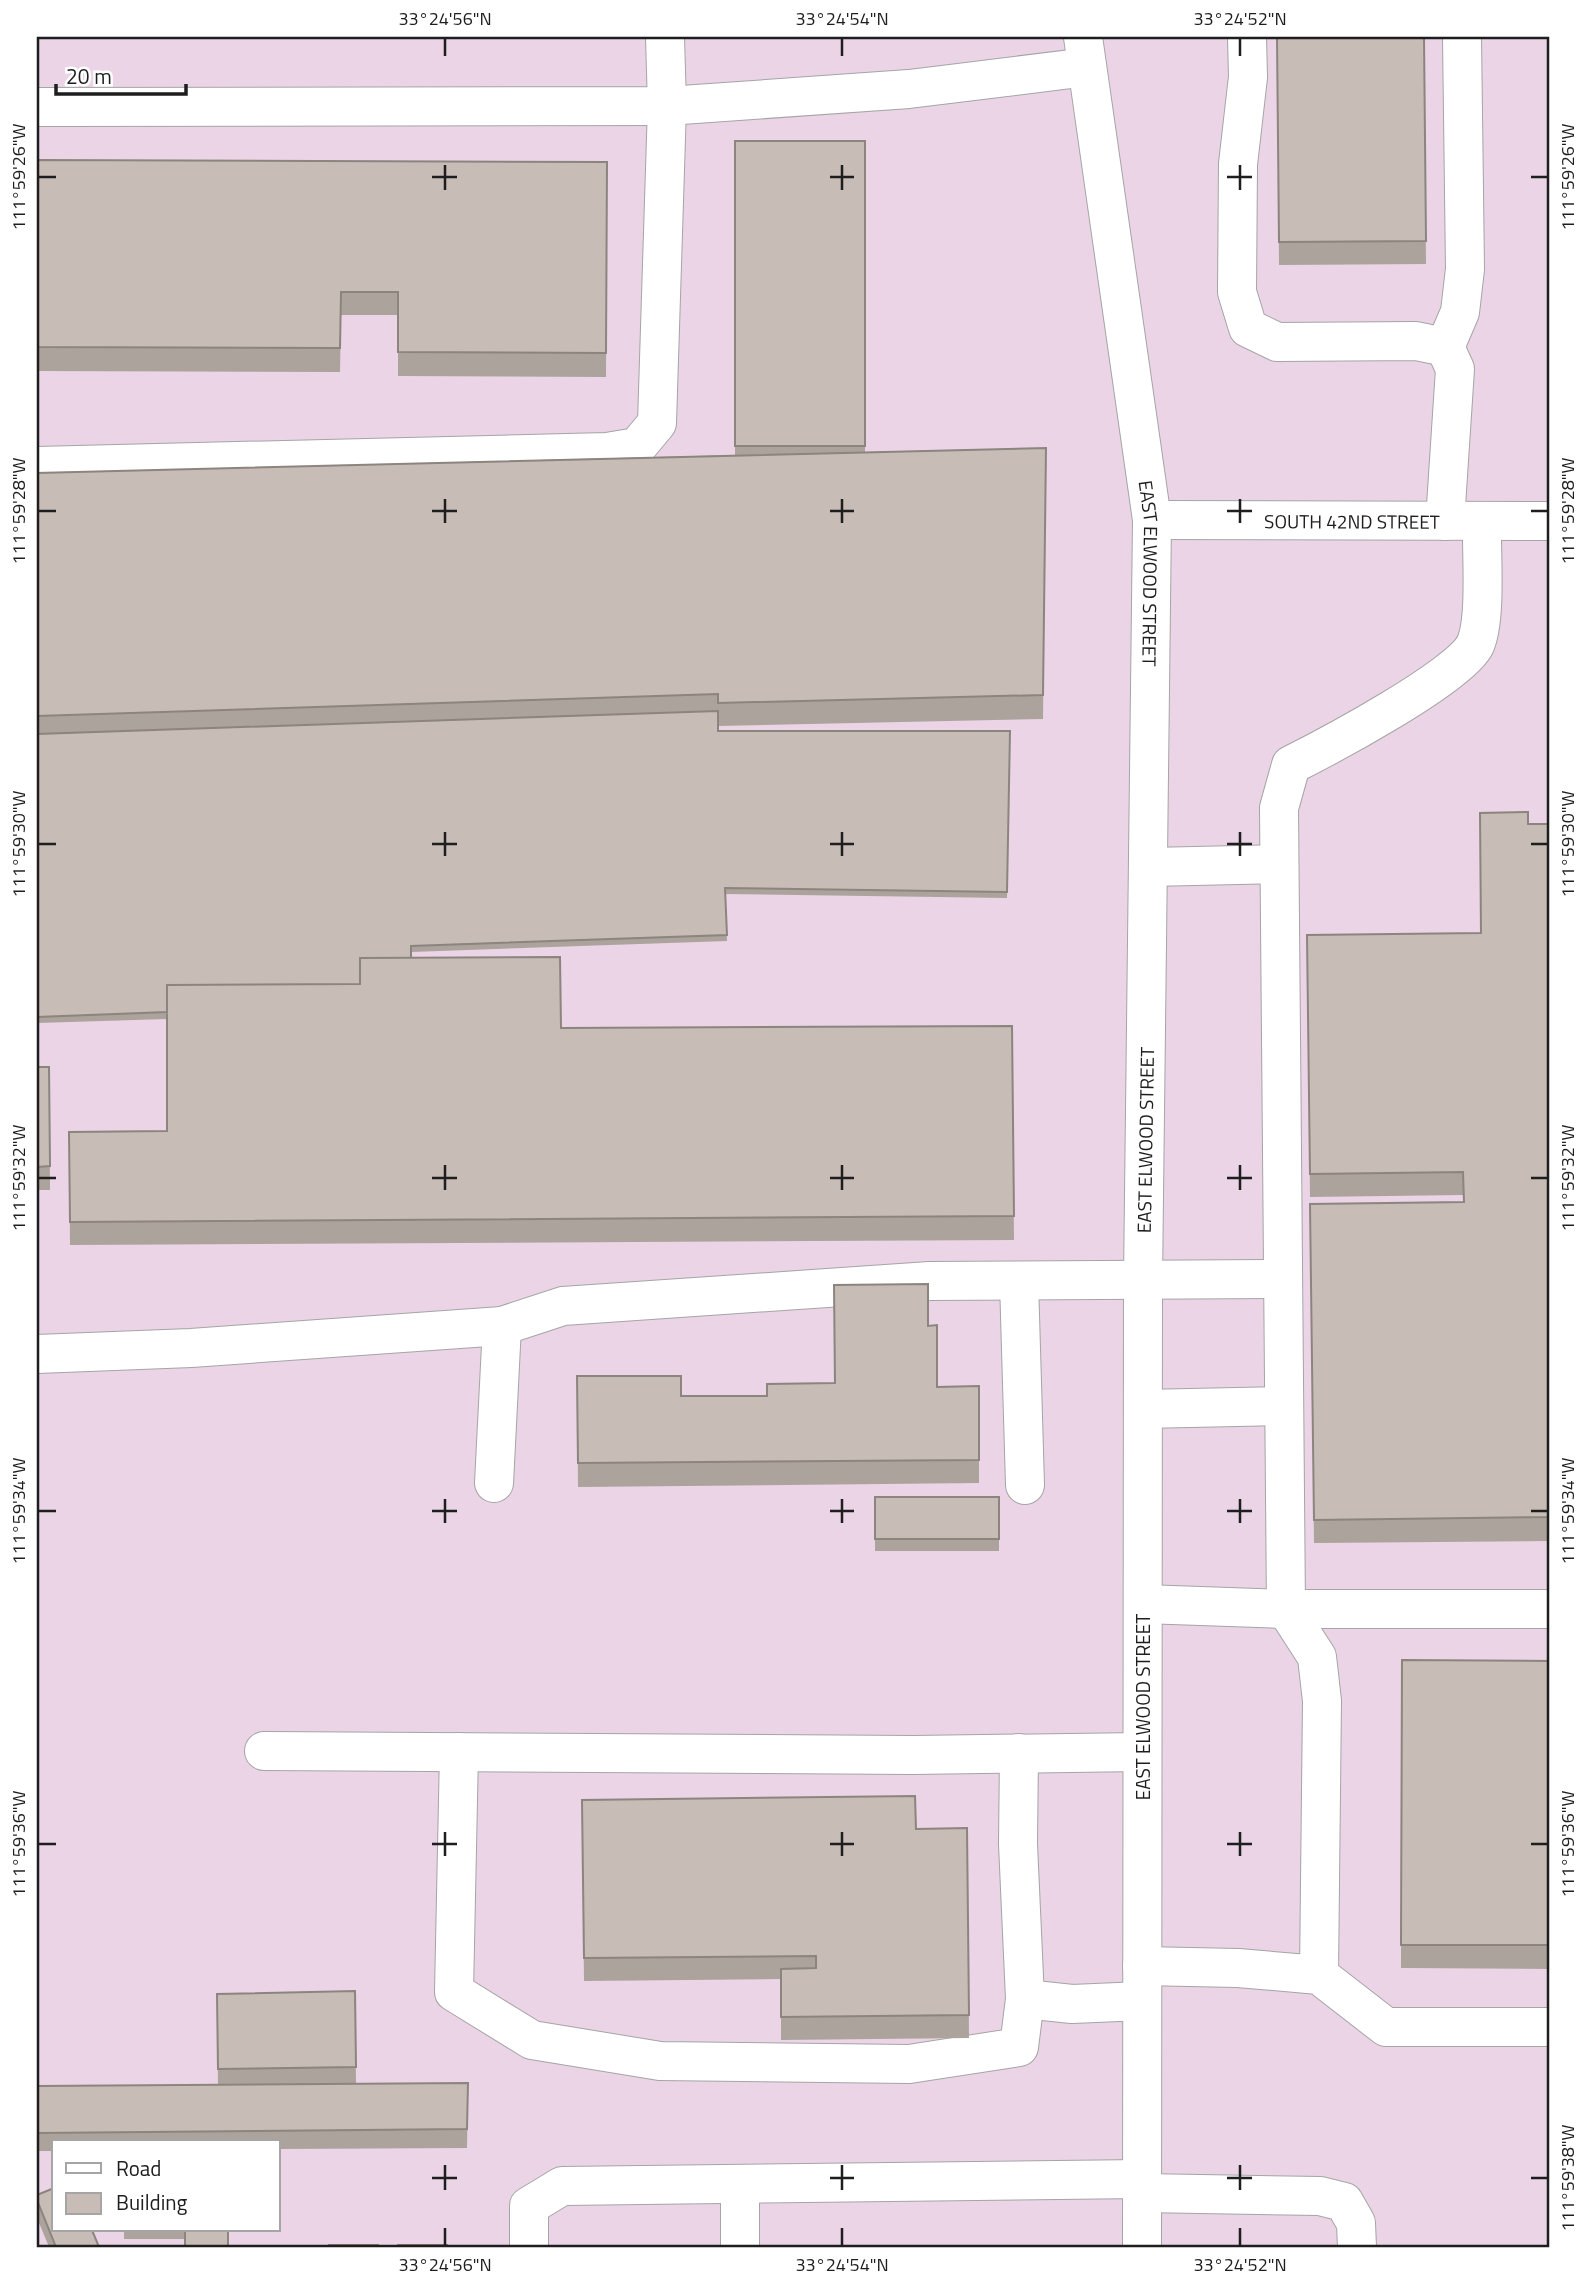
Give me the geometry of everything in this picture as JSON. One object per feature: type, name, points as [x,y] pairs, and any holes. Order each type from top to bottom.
[{"type":"street","points":[[37,466],[607,452],[637,447],[657,423],[667,106],[665,37]]},
{"type":"street","points":[[1247,37],[1248,77],[1238,164],[1237,292],[1248,328],[1277,342],[1416,341],[1444,347]]},
{"type":"street","points":[[1444,347],[1460,312],[1465,269],[1462,37]]},
{"type":"street","points":[[37,107],[667,106],[909,89],[1085,52]]},
{"type":"street","name":"EAST ELWOOD STREET","points":[[1085,52],[1152,520],[1150,867],[1143,1280],[1142,2247]]},
{"type":"street","points":[[1319,1975],[1322,1701],[1317,1657],[1286,1609],[1279,808],[1291,765],[1338,742],[1453,669],[1475,645],[1481,606],[1463,521],[1455,369],[1444,347]]},
{"type":"street","name":"SOUTH 42ND STREET","points":[[1152,520],[1550,521]]},
{"type":"street","points":[[1150,867],[1279,864]]},
{"type":"street","points":[[37,1354],[191,1348],[502,1326],[563,1306],[930,1281],[1283,1279]]},
{"type":"street","points":[[1019,1281],[1025,1485]]},
{"type":"street","points":[[494,1483],[502,1326]]},
{"type":"street","points":[[1143,1409],[1283,1406]]},
{"type":"street","points":[[1143,1604],[1286,1609],[1550,1609]]},
{"type":"street","points":[[264,1751],[1020,1754],[1142,1752]]},
{"type":"street","points":[[458,1752],[454,1992],[532,2040],[660,2061],[909,2064],[1020,2048],[1025,1999],[1018,1844],[1020,1754]]},
{"type":"street","points":[[1025,1999],[1072,2004],[1142,1983],[1238,1968],[1319,1975],[1386,2027],[1550,2026]]},
{"type":"street","points":[[740,2184],[740,2247]]},
{"type":"street","points":[[529,2247],[529,2206],[562,2186],[740,2184],[1142,2186],[1320,2196],[1344,2202],[1356,2223],[1357,2247]]},
{"type":"shaded area","points":[[37,37],[1550,37],[1550,2247],[37,2247]]},
{"type":"building","points":[[1277,37],[1424,37],[1426,241],[1279,242]]},
{"type":"building","points":[[735,141],[865,141],[865,446],[735,446]]},
{"type":"building","points":[[37,160],[607,162],[606,353],[398,352],[398,292],[341,292],[340,348],[37,347]]},
{"type":"building","points":[[1046,448],[1043,695],[718,703],[718,694],[37,716],[37,473]]},
{"type":"building","points":[[718,711],[718,731],[1010,731],[1007,892],[725,888],[727,935],[411,946],[411,958],[360,958],[360,984],[167,985],[167,1012],[37,1017],[37,734]]},
{"type":"building","points":[[1528,812],[1528,824],[1550,824],[1550,1517],[1314,1520],[1310,1204],[1464,1202],[1463,1172],[1310,1174],[1307,935],[1481,933],[1480,813]]},
{"type":"building","points":[[560,957],[561,1028],[1012,1026],[1014,1216],[70,1222],[69,1132],[167,1131],[167,985],[360,984],[360,958]]},
{"type":"building","points":[[37,1067],[49,1067],[50,1166],[37,1167]]},
{"type":"building","points":[[928,1284],[928,1326],[937,1325],[937,1387],[979,1386],[979,1460],[578,1463],[577,1376],[681,1376],[681,1396],[767,1396],[767,1384],[835,1383],[834,1285]]},
{"type":"building","points":[[875,1497],[999,1497],[999,1539],[875,1539]]},
{"type":"building","points":[[1402,1660],[1550,1661],[1550,1945],[1401,1945]]},
{"type":"building","points":[[915,1796],[916,1829],[967,1828],[969,2015],[781,2017],[781,1969],[816,1968],[816,1956],[584,1958],[582,1800]]},
{"type":"building","points":[[355,1991],[356,2067],[218,2069],[217,1994]]},
{"type":"building","points":[[468,2083],[467,2129],[37,2133],[37,2086]]},
{"type":"building","points":[[52,2189],[52,2232],[93,2232],[99,2247],[56,2247],[37,2195]]},
{"type":"building","points":[[185,2232],[228,2232],[228,2247],[185,2247]]},
{"type":"building","points":[[378,2245],[378,2247],[329,2247]]},
{"type":"building","points":[[447,2245],[447,2247],[398,2247]]},
{"type":"building","points":[[305,2246],[305,2247],[257,2247]]}]
